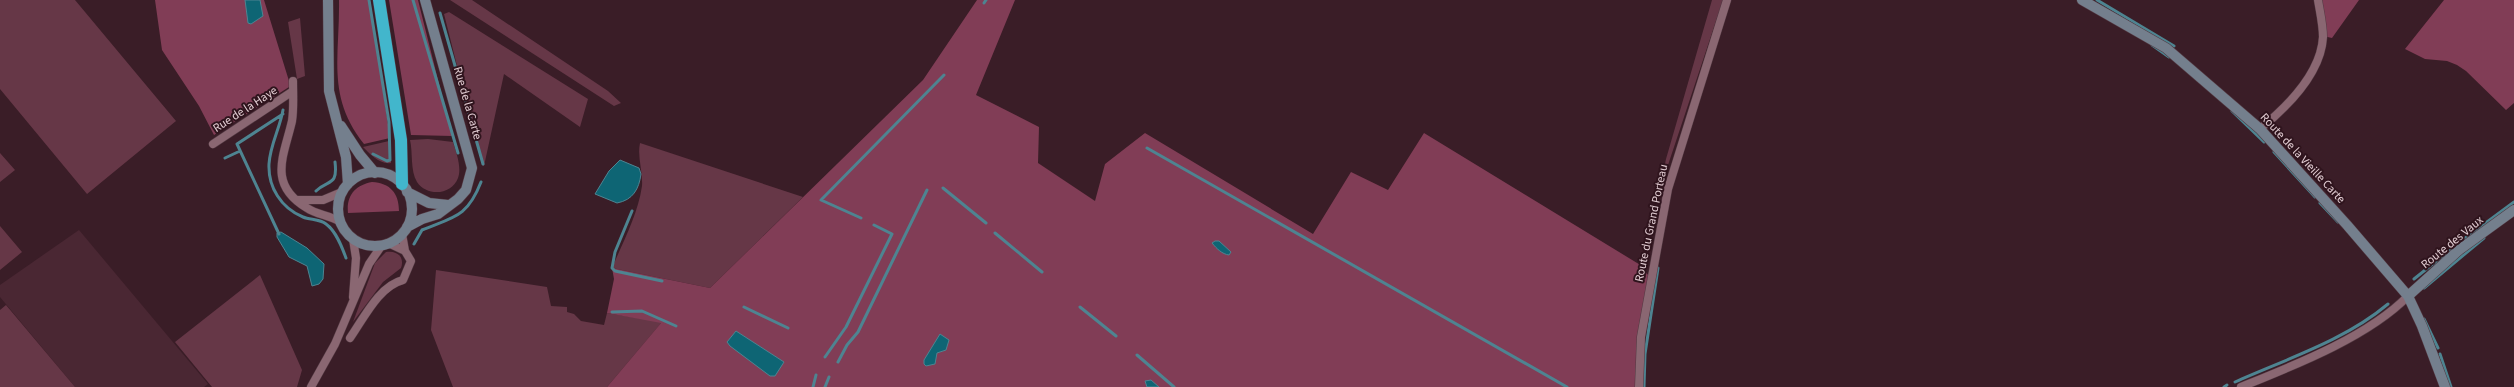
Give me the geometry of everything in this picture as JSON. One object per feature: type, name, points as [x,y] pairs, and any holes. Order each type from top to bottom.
[{"type":"highway","points":[[379,0],[401,140],[405,188]]},
{"type":"street","points":[[328,0],[328,82],[348,167],[345,188],[338,207],[340,222],[353,239],[356,258],[353,298]]},
{"type":"street","name":"Rue de la Carte","points":[[404,230],[422,218],[438,214],[458,199],[466,190],[472,168],[425,0]]},
{"type":"street","name":"Route du Grand Porteau","points":[[1639,387],[1641,337],[1668,189],[1727,0]]},
{"type":"street","name":"Route de la Vieille Carte","points":[[2082,0],[2166,48],[2260,129],[2348,225],[2408,296],[2422,326],[2445,387]]},
{"type":"street","points":[[2260,129],[2296,93],[2313,71],[2323,36],[2318,0]]},
{"type":"street","points":[[293,81],[293,91]]},
{"type":"street","name":"Rue de la Haye","points":[[213,144],[293,91]]},
{"type":"street","name":"Rue de la Haye","points":[[293,91],[292,121],[281,156],[280,173],[287,190],[307,209],[328,215],[340,222]]},
{"type":"street","points":[[337,119],[360,155],[375,173]]},
{"type":"street","points":[[296,200],[323,200],[345,188],[360,176],[375,173],[390,176],[405,188],[429,203],[448,206]]},
{"type":"street","points":[[350,338],[385,289],[394,282],[403,280],[411,261],[406,251],[404,230],[411,206],[405,188]]},
{"type":"street","name":"Route des Vaux","points":[[2408,296],[2459,250],[2514,210]]},
{"type":"street","points":[[311,387],[335,344],[353,298],[369,264],[385,244],[404,230]]},
{"type":"street","points":[[353,239],[365,244],[385,244],[406,251]]},
{"type":"street","points":[[2241,387],[2310,358],[2356,334],[2408,296]]},
{"type":"shaded area","points":[[0,0],[75,0],[176,121],[87,194],[0,89]]},
{"type":"shaded area","points":[[155,0],[264,0],[289,81],[289,87],[214,135],[199,106],[162,50]]},
{"type":"shaded area","points":[[339,0],[370,0],[390,138],[364,144],[352,126],[344,109],[340,92],[337,58]]},
{"type":"shaded area","points":[[389,0],[418,0],[452,136],[411,135]]},
{"type":"shaded area","points":[[450,0],[472,0],[608,91],[621,103],[614,106]]},
{"type":"shaded area","points":[[977,0],[1015,0],[976,95],[1039,127],[1038,163],[1095,201],[1105,164],[1145,133],[1313,234],[1351,172],[1388,190],[1424,133],[1642,266],[1650,278],[1639,387],[607,387],[661,323],[607,313],[614,279],[612,268],[710,288],[923,80]]},
{"type":"shaded area","points":[[1712,0],[1723,0],[1660,189],[1666,159]]},
{"type":"shaded area","points":[[2318,0],[2359,0],[2332,38],[2323,36]]},
{"type":"shaded area","points":[[2444,0],[2514,0],[2514,103],[2506,110],[2466,71],[2457,65],[2447,61],[2425,59],[2405,49]]},
{"type":"shaded area","points":[[449,12],[588,99],[580,127],[504,74],[484,166],[482,165],[444,14]]},
{"type":"shaded area","points":[[300,18],[305,76],[297,79],[288,22]]},
{"type":"shaded area","points":[[428,139],[453,142],[458,160],[459,174],[455,184],[445,191],[433,192],[421,187],[413,172],[410,140]]},
{"type":"shaded area","points":[[389,141],[391,163],[379,161],[363,147]]},
{"type":"shaded area","points":[[640,143],[803,197],[710,288],[612,268],[630,228],[640,196],[642,180],[639,154]]},
{"type":"shaded area","points":[[0,153],[15,170],[0,182]]},
{"type":"shaded area","points":[[372,182],[384,184],[392,190],[399,205],[399,211],[348,213],[350,196],[353,192],[366,183]]},
{"type":"shaded area","points":[[0,226],[22,252],[0,270]]},
{"type":"shaded area","points":[[79,230],[208,384],[204,387],[75,387],[0,297],[0,285]]},
{"type":"shaded area","points":[[386,252],[394,252],[399,255],[402,261],[401,268],[383,282],[353,322],[375,263]]},
{"type":"shaded area","points":[[436,270],[547,287],[551,306],[567,307],[567,312],[574,314],[581,321],[604,325],[607,313],[662,322],[607,387],[453,387],[431,330]]},
{"type":"shaded area","points":[[260,275],[302,370],[297,387],[212,387],[175,342]]},
{"type":"shaded area","points":[[6,305],[75,387],[0,387],[0,310]]},
{"type":"water","points":[[245,0],[260,0],[263,16],[251,24],[248,23]]},
{"type":"water","points":[[620,160],[639,168],[641,174],[639,184],[634,193],[623,202],[617,203],[595,194],[609,171]]},
{"type":"water","points":[[281,232],[307,248],[324,264],[323,279],[319,284],[312,286],[307,266],[289,257],[277,237],[277,233]]},
{"type":"water","points":[[1219,241],[1231,252],[1229,255],[1222,252],[1212,243]]},
{"type":"water","points":[[736,331],[784,362],[775,376],[770,376],[730,346],[727,342]]},
{"type":"water","points":[[940,334],[949,340],[946,350],[937,353],[935,364],[926,366],[924,364],[924,360]]},
{"type":"water","points":[[1151,380],[1159,387],[1147,387],[1145,381]]},
{"type":"waterway","points":[[369,0],[389,122],[390,160],[387,161],[373,154]]},
{"type":"waterway","points":[[413,0],[458,153]]},
{"type":"waterway","points":[[2097,0],[2174,46]]},
{"type":"waterway","points":[[440,13],[483,164]]},
{"type":"waterway","points":[[2152,45],[2169,57]]},
{"type":"waterway","points":[[861,218],[821,200],[944,75]]},
{"type":"waterway","points":[[283,110],[273,143],[269,164],[269,173],[274,189],[282,202],[295,213],[306,218],[321,221],[330,227],[343,249],[346,258]]},
{"type":"waterway","points":[[2232,111],[2264,142]]},
{"type":"waterway","points":[[279,234],[237,144],[283,114]]},
{"type":"waterway","points":[[1147,148],[1567,387]]},
{"type":"waterway","points":[[225,158],[240,151]]},
{"type":"waterway","points":[[2274,152],[2315,197]]},
{"type":"waterway","points":[[316,191],[333,179],[336,170],[335,162]]},
{"type":"waterway","points":[[414,244],[422,230],[451,219],[464,210],[476,194],[481,182]]},
{"type":"waterway","points":[[943,188],[986,223]]},
{"type":"waterway","points":[[838,362],[847,345],[858,332],[927,190]]},
{"type":"waterway","points":[[2464,239],[2514,202]]},
{"type":"waterway","points":[[2320,203],[2338,222]]},
{"type":"waterway","points":[[632,211],[615,252],[612,268],[615,271],[662,281]]},
{"type":"waterway","points":[[825,357],[846,327],[892,234],[874,225]]},
{"type":"waterway","points":[[995,233],[1042,272]]},
{"type":"waterway","points":[[2424,288],[2484,238]]},
{"type":"waterway","points":[[2414,279],[2454,247]]},
{"type":"waterway","points":[[1644,387],[1645,354],[1658,268]]},
{"type":"waterway","points":[[2235,382],[2334,339],[2353,329],[2388,304]]},
{"type":"waterway","points":[[744,307],[788,328]]},
{"type":"waterway","points":[[1080,307],[1116,336]]},
{"type":"waterway","points":[[612,312],[642,311],[676,326]]},
{"type":"waterway","points":[[2424,319],[2438,348]]},
{"type":"waterway","points":[[2440,354],[2451,387]]},
{"type":"waterway","points":[[1137,355],[1174,387]]},
{"type":"waterway","points":[[813,387],[816,375]]},
{"type":"waterway","points":[[825,387],[829,377]]}]
